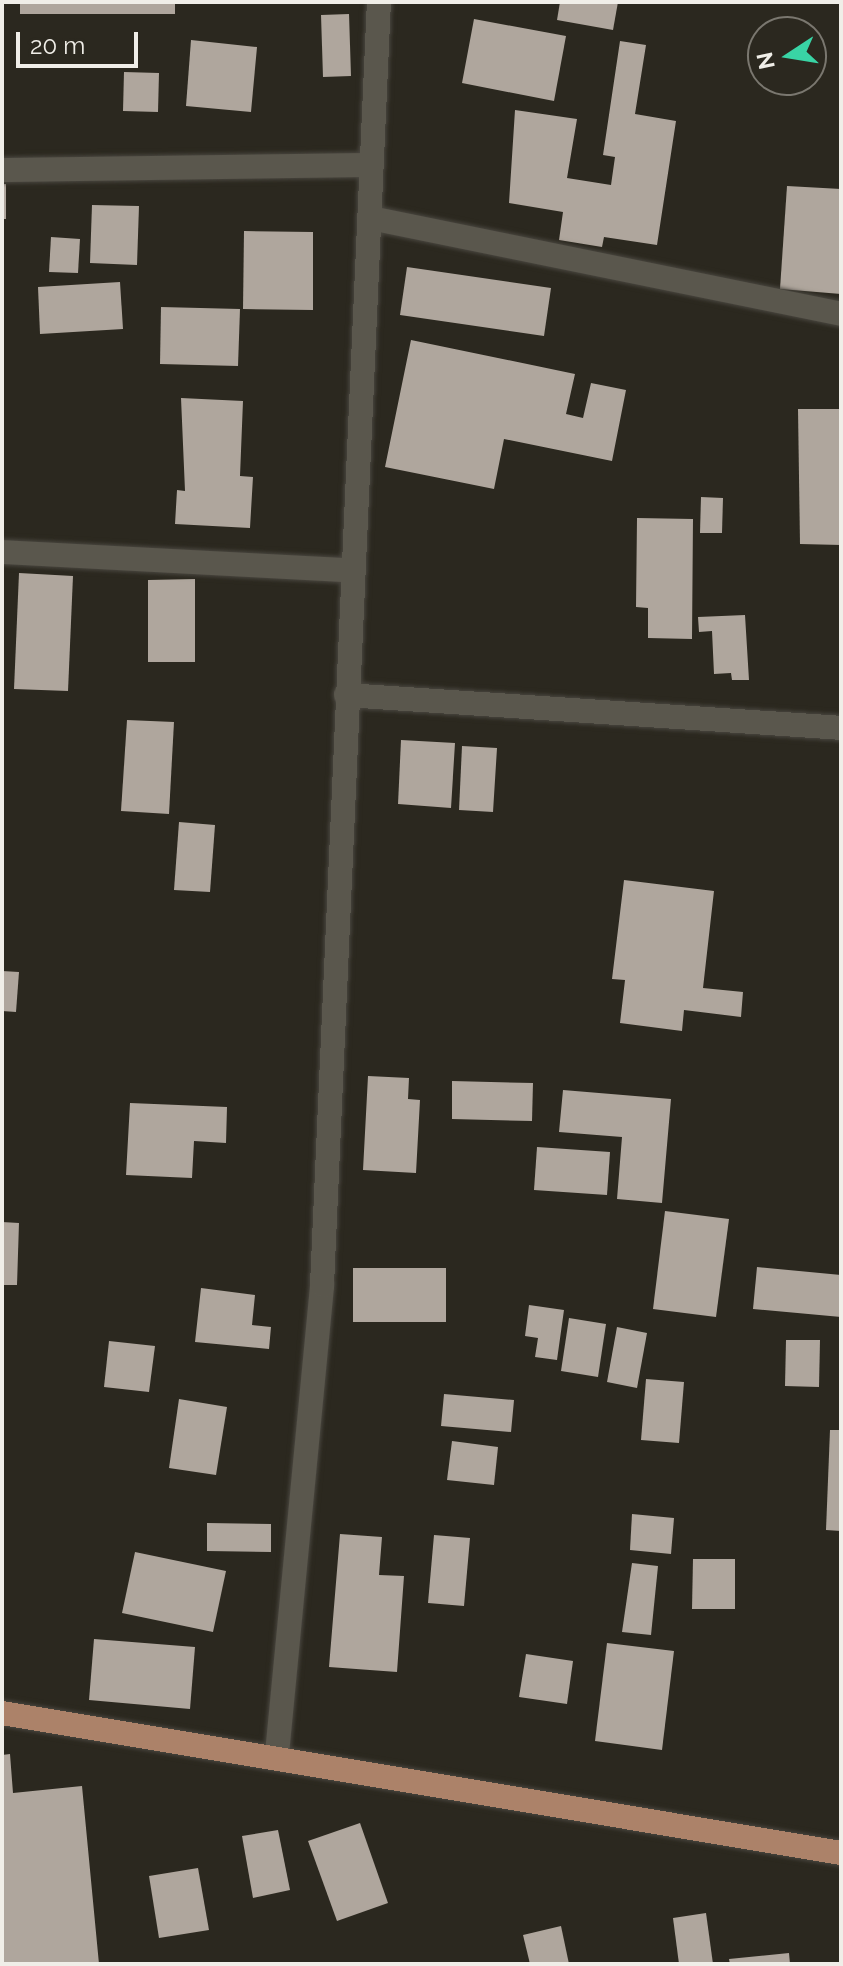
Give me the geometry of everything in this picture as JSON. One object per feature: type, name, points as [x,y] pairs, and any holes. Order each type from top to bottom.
[{"type":"main road","points":[[2,1713],[277,1754],[841,1853]]},
{"type":"street","points":[[277,1754],[322,1285],[351,570],[379,2]]},
{"type":"street","points":[[2,170],[372,165]]},
{"type":"street","points":[[370,218],[841,314]]},
{"type":"street","points":[[2,552],[351,570]]},
{"type":"street","points":[[346,695],[841,728]]},
{"type":"building","points":[[20,2],[175,2],[175,14],[20,14]]},
{"type":"building","points":[[560,2],[618,2],[613,30],[557,20]]},
{"type":"building","points":[[349,14],[351,76],[323,77],[321,15]]},
{"type":"building","points":[[474,19],[566,36],[554,101],[462,83]]},
{"type":"building","points":[[191,40],[257,47],[251,112],[186,106]]},
{"type":"building","points":[[620,41],[646,45],[635,114],[676,121],[657,245],[604,237],[602,247],[559,240],[563,212],[509,203],[515,110],[577,119],[567,178],[611,185],[615,157],[603,155]]},
{"type":"building","points":[[124,72],[159,73],[158,112],[123,111]]},
{"type":"building","points":[[2,184],[6,184],[6,219],[2,219]]},
{"type":"building","points":[[787,186],[841,189],[841,294],[780,289]]},
{"type":"building","points":[[92,205],[139,206],[137,265],[90,263]]},
{"type":"building","points":[[244,231],[313,232],[313,310],[243,309]]},
{"type":"building","points":[[51,237],[80,239],[78,273],[49,272]]},
{"type":"building","points":[[407,267],[551,288],[544,336],[400,315]]},
{"type":"building","points":[[120,282],[123,329],[40,334],[38,287]]},
{"type":"building","points":[[161,307],[240,309],[238,366],[160,364]]},
{"type":"building","points":[[411,340],[575,374],[566,414],[583,418],[591,383],[626,390],[612,461],[504,439],[494,489],[385,467]]},
{"type":"building","points":[[181,398],[243,401],[240,476],[253,477],[250,528],[175,524],[177,490],[185,491]]},
{"type":"building","points":[[798,409],[841,409],[841,545],[800,544]]},
{"type":"building","points":[[701,497],[723,498],[722,533],[700,533]]},
{"type":"building","points":[[637,518],[693,519],[692,639],[648,638],[648,608],[636,607]]},
{"type":"building","points":[[19,573],[73,576],[68,691],[14,689]]},
{"type":"building","points":[[195,579],[195,662],[148,662],[148,580]]},
{"type":"building","points":[[745,615],[749,680],[732,680],[731,673],[714,674],[712,631],[699,632],[698,617]]},
{"type":"building","points":[[127,720],[174,722],[169,814],[121,811]]},
{"type":"building","points":[[401,740],[455,743],[451,808],[398,804]]},
{"type":"building","points":[[462,746],[497,748],[493,812],[459,810]]},
{"type":"building","points":[[179,822],[215,825],[210,892],[174,890]]},
{"type":"building","points":[[624,880],[714,891],[703,988],[743,992],[741,1017],[684,1010],[682,1031],[620,1023],[625,980],[612,979]]},
{"type":"building","points":[[2,971],[19,972],[16,1012],[2,1011]]},
{"type":"building","points":[[368,1076],[409,1078],[408,1099],[420,1100],[416,1173],[363,1170]]},
{"type":"building","points":[[452,1081],[533,1083],[532,1121],[452,1119]]},
{"type":"building","points":[[563,1090],[671,1099],[662,1203],[617,1199],[622,1137],[559,1132]]},
{"type":"building","points":[[130,1103],[227,1107],[226,1143],[194,1141],[192,1178],[126,1175]]},
{"type":"building","points":[[537,1147],[610,1152],[607,1195],[534,1190]]},
{"type":"building","points":[[665,1211],[729,1219],[716,1317],[653,1309]]},
{"type":"building","points":[[2,1222],[19,1223],[17,1285],[2,1285]]},
{"type":"building","points":[[757,1267],[841,1275],[841,1317],[753,1309]]},
{"type":"building","points":[[353,1268],[446,1268],[446,1322],[353,1322]]},
{"type":"building","points":[[201,1288],[255,1295],[252,1325],[271,1327],[269,1349],[195,1342]]},
{"type":"building","points":[[529,1305],[564,1310],[557,1360],[535,1357],[538,1338],[525,1336]]},
{"type":"building","points":[[569,1318],[606,1324],[598,1377],[561,1371]]},
{"type":"building","points":[[617,1327],[647,1333],[637,1388],[607,1382]]},
{"type":"building","points":[[786,1340],[820,1340],[819,1387],[785,1386]]},
{"type":"building","points":[[109,1341],[155,1346],[149,1392],[104,1387]]},
{"type":"building","points":[[646,1379],[684,1382],[679,1443],[641,1440]]},
{"type":"building","points":[[444,1394],[514,1400],[511,1432],[441,1426]]},
{"type":"building","points":[[179,1399],[227,1407],[216,1475],[169,1468]]},
{"type":"building","points":[[830,1430],[841,1430],[841,1531],[826,1530]]},
{"type":"building","points":[[452,1441],[498,1447],[494,1485],[447,1480]]},
{"type":"building","points":[[632,1514],[674,1518],[671,1554],[630,1550]]},
{"type":"building","points":[[207,1523],[271,1524],[271,1552],[207,1551]]},
{"type":"building","points":[[340,1534],[382,1537],[379,1575],[404,1576],[397,1672],[329,1667]]},
{"type":"building","points":[[434,1535],[470,1538],[464,1606],[428,1603]]},
{"type":"building","points":[[135,1552],[226,1571],[213,1632],[122,1613]]},
{"type":"building","points":[[693,1559],[735,1559],[735,1609],[692,1609]]},
{"type":"building","points":[[632,1563],[658,1566],[651,1635],[622,1632]]},
{"type":"building","points":[[94,1639],[195,1647],[190,1709],[89,1700]]},
{"type":"building","points":[[607,1643],[674,1651],[662,1750],[595,1741]]},
{"type":"building","points":[[526,1654],[573,1661],[567,1704],[519,1697]]},
{"type":"building","points":[[10,1754],[13,1793],[82,1786],[99,1964],[2,1964],[2,1755]]},
{"type":"building","points":[[360,1823],[388,1903],[337,1921],[308,1841]]},
{"type":"building","points":[[278,1830],[290,1890],[253,1898],[242,1836]]},
{"type":"building","points":[[198,1868],[209,1930],[159,1938],[149,1876]]},
{"type":"building","points":[[706,1913],[713,1964],[679,1964],[673,1918]]},
{"type":"building","points":[[561,1926],[569,1964],[530,1964],[523,1935]]},
{"type":"building","points":[[789,1953],[790,1964],[730,1964],[729,1959]]}]
